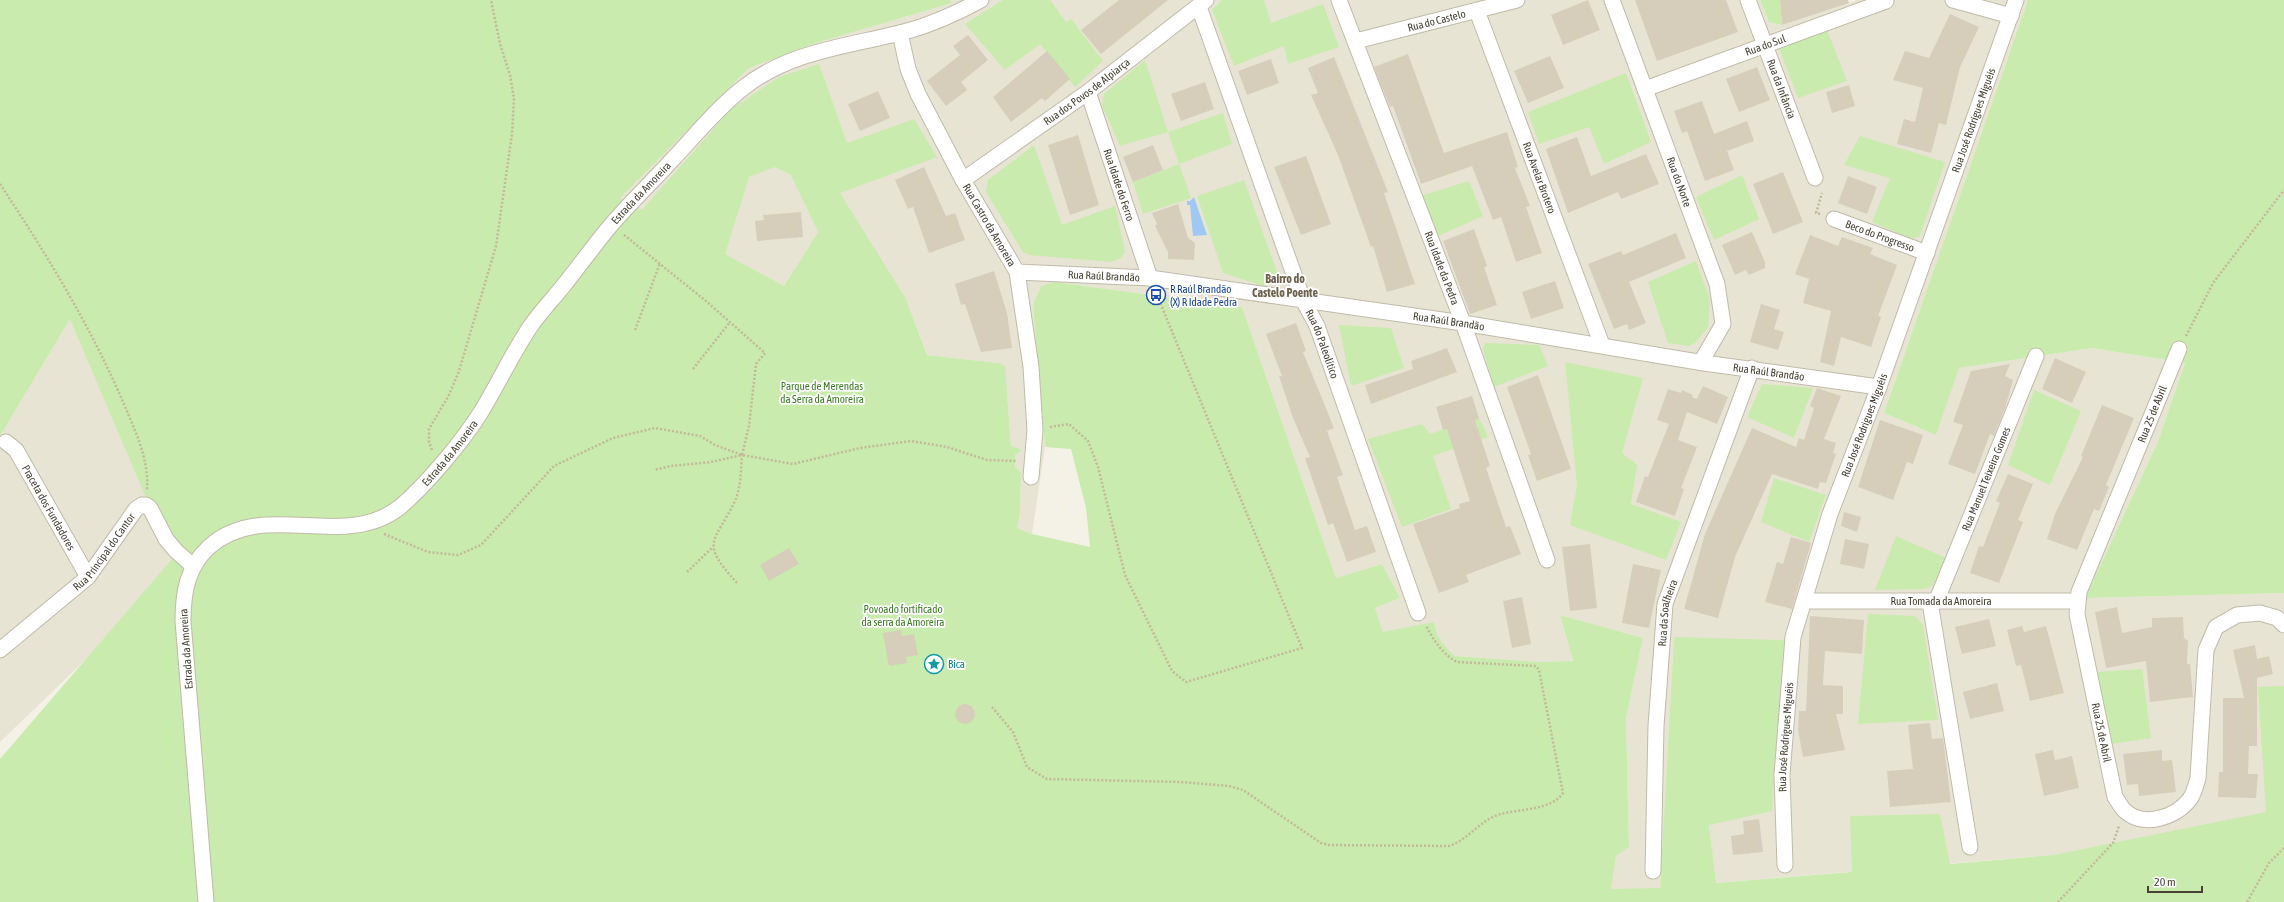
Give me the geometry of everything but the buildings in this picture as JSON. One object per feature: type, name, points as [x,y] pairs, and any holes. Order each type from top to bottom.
[{"type":"street","name":"Estrada da Amoreira","points":[[206,902],[183,621],[184,594],[192,566],[215,542],[223,536],[243,529],[267,525],[338,528],[366,524],[381,518],[401,506],[442,462],[480,414],[530,327],[611,225],[710,120],[753,80],[774,69],[809,55],[900,33],[942,19],[981,0]]},
{"type":"street","name":"Rua Idade da Pedra","points":[[1339,0],[1463,323],[1547,560]]},
{"type":"street","name":"Rua do Castelo","points":[[1356,41],[1517,0]]},
{"type":"street","name":"Rua do Norte","points":[[1612,0],[1717,284],[1723,324],[1702,362]]},
{"type":"street","name":"Rua da Infância","points":[[1748,0],[1814,178]]},
{"type":"street","points":[[1953,0],[2011,16]]},
{"type":"street","name":"Rua José Rodrigues Miguéis","points":[[1785,865],[1782,775],[1793,637],[1810,576],[1830,514],[1879,387],[2016,0]]},
{"type":"street","name":"Rua do Sul","points":[[1645,89],[1886,1]]},
{"type":"street","name":"Rua dos Povos de Alpiarça","points":[[963,180],[1088,92],[1203,4]]},
{"type":"street","name":"Rua do Paleolítico","points":[[1203,4],[1303,300],[1317,326],[1418,613]]},
{"type":"street","name":"Rua Avelar Brotero","points":[[1477,11],[1602,345]]},
{"type":"street","name":"Rua Castro da Amoreira","points":[[900,33],[904,57],[912,80],[963,180],[1017,272],[1031,367],[1036,430],[1031,477]]},
{"type":"street","name":"Rua Idade do Ferro","points":[[1088,92],[1150,278]]},
{"type":"street","name":"Beco do Progresso","points":[[1834,219],[1927,253]]},
{"type":"street","name":"Rua Raúl Brandão","points":[[1017,272],[1150,278],[1463,323],[1702,362],[1879,387]]},
{"type":"street","name":"Rua 25 de Abril","points":[[2124,811],[2115,797],[2077,614],[2077,602],[2079,592],[2179,349]]},
{"type":"street","name":"Rua Manuel Teixeira Gomes","points":[[1933,602],[2036,356]]},
{"type":"street","name":"Rua da Soalheira","points":[[1653,871],[1656,726],[1665,604],[1752,368]]},
{"type":"street","name":"Praceta dos Fundadores","points":[[6,442],[16,450],[88,577]]},
{"type":"street","name":"Rua Principal do Cantor","points":[[0,650],[88,577],[136,509],[142,505],[146,504],[153,512],[168,543],[192,566]]},
{"type":"street","name":"Rua Tomada da Amoreira","points":[[1804,601],[2077,602]]},
{"type":"street","points":[[1933,602],[1970,847]]},
{"type":"street","points":[[2124,811],[2140,818],[2154,820],[2174,814],[2190,798],[2198,778],[2206,650],[2216,628],[2237,615],[2260,613],[2277,618],[2284,625]]},
{"type":"path","points":[[442,462],[434,453],[429,442],[429,429],[449,395],[459,371],[496,246],[512,134],[514,98],[510,75],[500,44],[491,0]]},
{"type":"path","points":[[1814,178],[1824,184],[1816,213],[1834,219]]},
{"type":"path","points":[[0,184],[33,234],[108,365],[143,449],[148,481],[146,504]]},
{"type":"path","points":[[2179,349],[2214,283],[2284,190]]},
{"type":"path","points":[[611,225],[660,263],[765,353],[756,364],[748,426],[735,500],[716,533],[713,547],[717,559],[726,573],[737,583]]},
{"type":"path","points":[[635,330],[660,263]]},
{"type":"path","points":[[1036,430],[1069,424],[1088,441],[1098,467],[1125,575],[1172,671],[1186,682],[1302,648],[1150,278]]},
{"type":"path","points":[[694,369],[730,322]]},
{"type":"path","points":[[366,524],[395,540],[428,552],[458,555],[481,545],[554,466],[613,438],[656,428],[700,436],[715,445],[742,455],[793,464],[860,448],[911,441],[948,447],[987,460],[1015,461]]},
{"type":"path","points":[[654,470],[670,466],[711,462],[742,455]]},
{"type":"path","points":[[687,572],[713,547]]},
{"type":"path","points":[[992,707],[1012,732],[1027,767],[1047,779],[1181,782],[1230,786],[1243,790],[1321,843],[1329,845],[1449,846],[1458,843],[1495,816],[1548,804],[1558,800],[1563,793],[1539,670],[1536,666],[1457,662],[1451,659],[1434,640],[1418,613]]},
{"type":"path","points":[[2058,902],[2113,843],[2124,811]]},
{"type":"path","points":[[2247,902],[2269,863],[2284,848]]},
{"type":"shaded area","points":[[950,0],[1760,0],[1769,22],[1782,25],[1857,0],[2028,0],[1884,413],[1936,435],[1958,368],[2092,348],[2185,363],[2157,444],[2085,598],[2284,593],[2284,810],[2053,855],[1715,883],[1709,825],[1674,637],[1660,889],[1610,889],[1616,856],[1629,847],[1626,718],[1643,638],[1560,615],[1573,661],[1540,662],[1455,656],[1440,642],[1383,632],[1375,608],[1400,598],[1382,564],[1336,578],[1242,307],[1054,282],[1041,286],[1033,305],[1045,447],[1032,534],[1017,528],[1020,512],[1021,472],[1015,467],[1015,455],[1022,450],[1011,447],[1008,403],[998,363],[927,355],[906,299],[792,175],[818,232],[784,286],[619,198],[749,68],[813,44],[952,3]]},
{"type":"shaded area","points":[[70,319],[119,411],[172,559],[137,610],[0,742],[0,436]]},
{"type":"green space","points":[[0,0],[950,0],[952,3],[813,44],[749,68],[620,198],[642,210],[730,110],[779,77],[819,64],[847,143],[914,119],[937,157],[840,193],[906,299],[927,355],[998,363],[1005,366],[1011,446],[1022,450],[1015,455],[1015,467],[1021,472],[1020,512],[1017,528],[1032,534],[1090,547],[1086,508],[1071,449],[1045,447],[1033,305],[1041,286],[1054,282],[1242,307],[1336,578],[1382,564],[1400,598],[1375,608],[1383,632],[1434,622],[1441,641],[1455,656],[1540,662],[1573,661],[1560,615],[1643,638],[1626,718],[1629,847],[1616,856],[1611,889],[1660,888],[1674,637],[1784,640],[1772,811],[1709,825],[1716,883],[1852,872],[1850,816],[1940,814],[1950,864],[2053,855],[2266,812],[2258,687],[2284,686],[2284,902],[0,902],[0,759],[172,559],[70,319],[0,436]],"holes":[[[775,167],[791,175],[818,232],[784,286],[725,254],[749,177]]]},
{"type":"green space","points":[[1003,0],[1050,0],[1066,22],[1071,19],[1103,61],[1075,87],[1040,44],[1005,70],[965,24]]},
{"type":"green space","points":[[1222,0],[1264,0],[1271,23],[1323,4],[1339,47],[1288,64],[1284,46],[1234,66],[1212,10]]},
{"type":"green space","points":[[1760,0],[1780,0],[1782,25],[1769,22]]},
{"type":"green space","points":[[2028,0],[2284,0],[2284,593],[2085,598],[2157,444],[2185,363],[2092,348],[1959,368],[1936,435],[1884,413]]},
{"type":"green space","points":[[1827,30],[1847,81],[1798,98],[1779,48]]},
{"type":"green space","points":[[1145,60],[1168,132],[1120,146],[1102,105],[1104,94]]},
{"type":"green space","points":[[1626,73],[1651,142],[1604,164],[1589,127],[1539,144],[1528,112]]},
{"type":"green space","points":[[1223,113],[1232,144],[1179,164],[1168,132]]},
{"type":"green space","points":[[1860,136],[1945,162],[1920,236],[1912,239],[1872,222],[1890,178],[1844,165]]},
{"type":"green space","points":[[1034,145],[1062,225],[1115,206],[1125,251],[1121,258],[1112,262],[1029,255],[1023,252],[986,192],[988,180]]},
{"type":"green space","points":[[1179,164],[1191,198],[1143,214],[1133,182]]},
{"type":"green space","points":[[1742,175],[1759,219],[1714,240],[1696,197]]},
{"type":"green space","points":[[1244,180],[1277,272],[1274,280],[1264,286],[1223,273],[1197,196]]},
{"type":"green space","points":[[1469,181],[1483,216],[1436,237],[1420,196]]},
{"type":"green space","points":[[1696,261],[1710,300],[1708,327],[1695,343],[1689,346],[1668,343],[1648,282]]},
{"type":"green space","points":[[1339,325],[1391,328],[1404,368],[1351,386]]},
{"type":"green space","points":[[1485,343],[1539,345],[1548,366],[1494,387],[1483,349]]},
{"type":"green space","points":[[1565,362],[1643,378],[1622,453],[1637,465],[1631,504],[1681,522],[1666,560],[1570,525],[1577,485]]},
{"type":"green space","points":[[1762,384],[1813,388],[1794,438],[1747,417]]},
{"type":"green space","points":[[2034,390],[2081,411],[2050,485],[2008,465]]},
{"type":"green space","points":[[1479,418],[1488,437],[1433,456],[1451,509],[1402,527],[1368,439],[1422,424],[1430,434]]},
{"type":"green space","points":[[1774,478],[1826,495],[1809,542],[1761,522]]},
{"type":"green space","points":[[1896,536],[1946,558],[1933,585],[1925,589],[1875,590]]},
{"type":"green space","points":[[1868,614],[1915,616],[1923,625],[1938,720],[1858,724]]},
{"type":"green space","points":[[2142,669],[2151,738],[2112,744],[2096,672]]},
{"type":"water","points":[[1194,197],[1207,235],[1193,236],[1190,205],[1187,205],[1187,201],[1190,201]]},
{"type":"place","name":"R Raúl Brandão (X) R Idade Pedra","points":[[1156,295]]},
{"type":"place","name":"Bica","points":[[934,664]]},
{"type":"district","name":"Bairro do Castelo Poente","points":[[1285,286]]},
{"type":"park label","name":"Parque de Merendas da Serra da Amoreira","points":[[822,392]]},
{"type":"park label","name":"Povoado fortificado da serra da Amoreira","points":[[903,615]]}]
